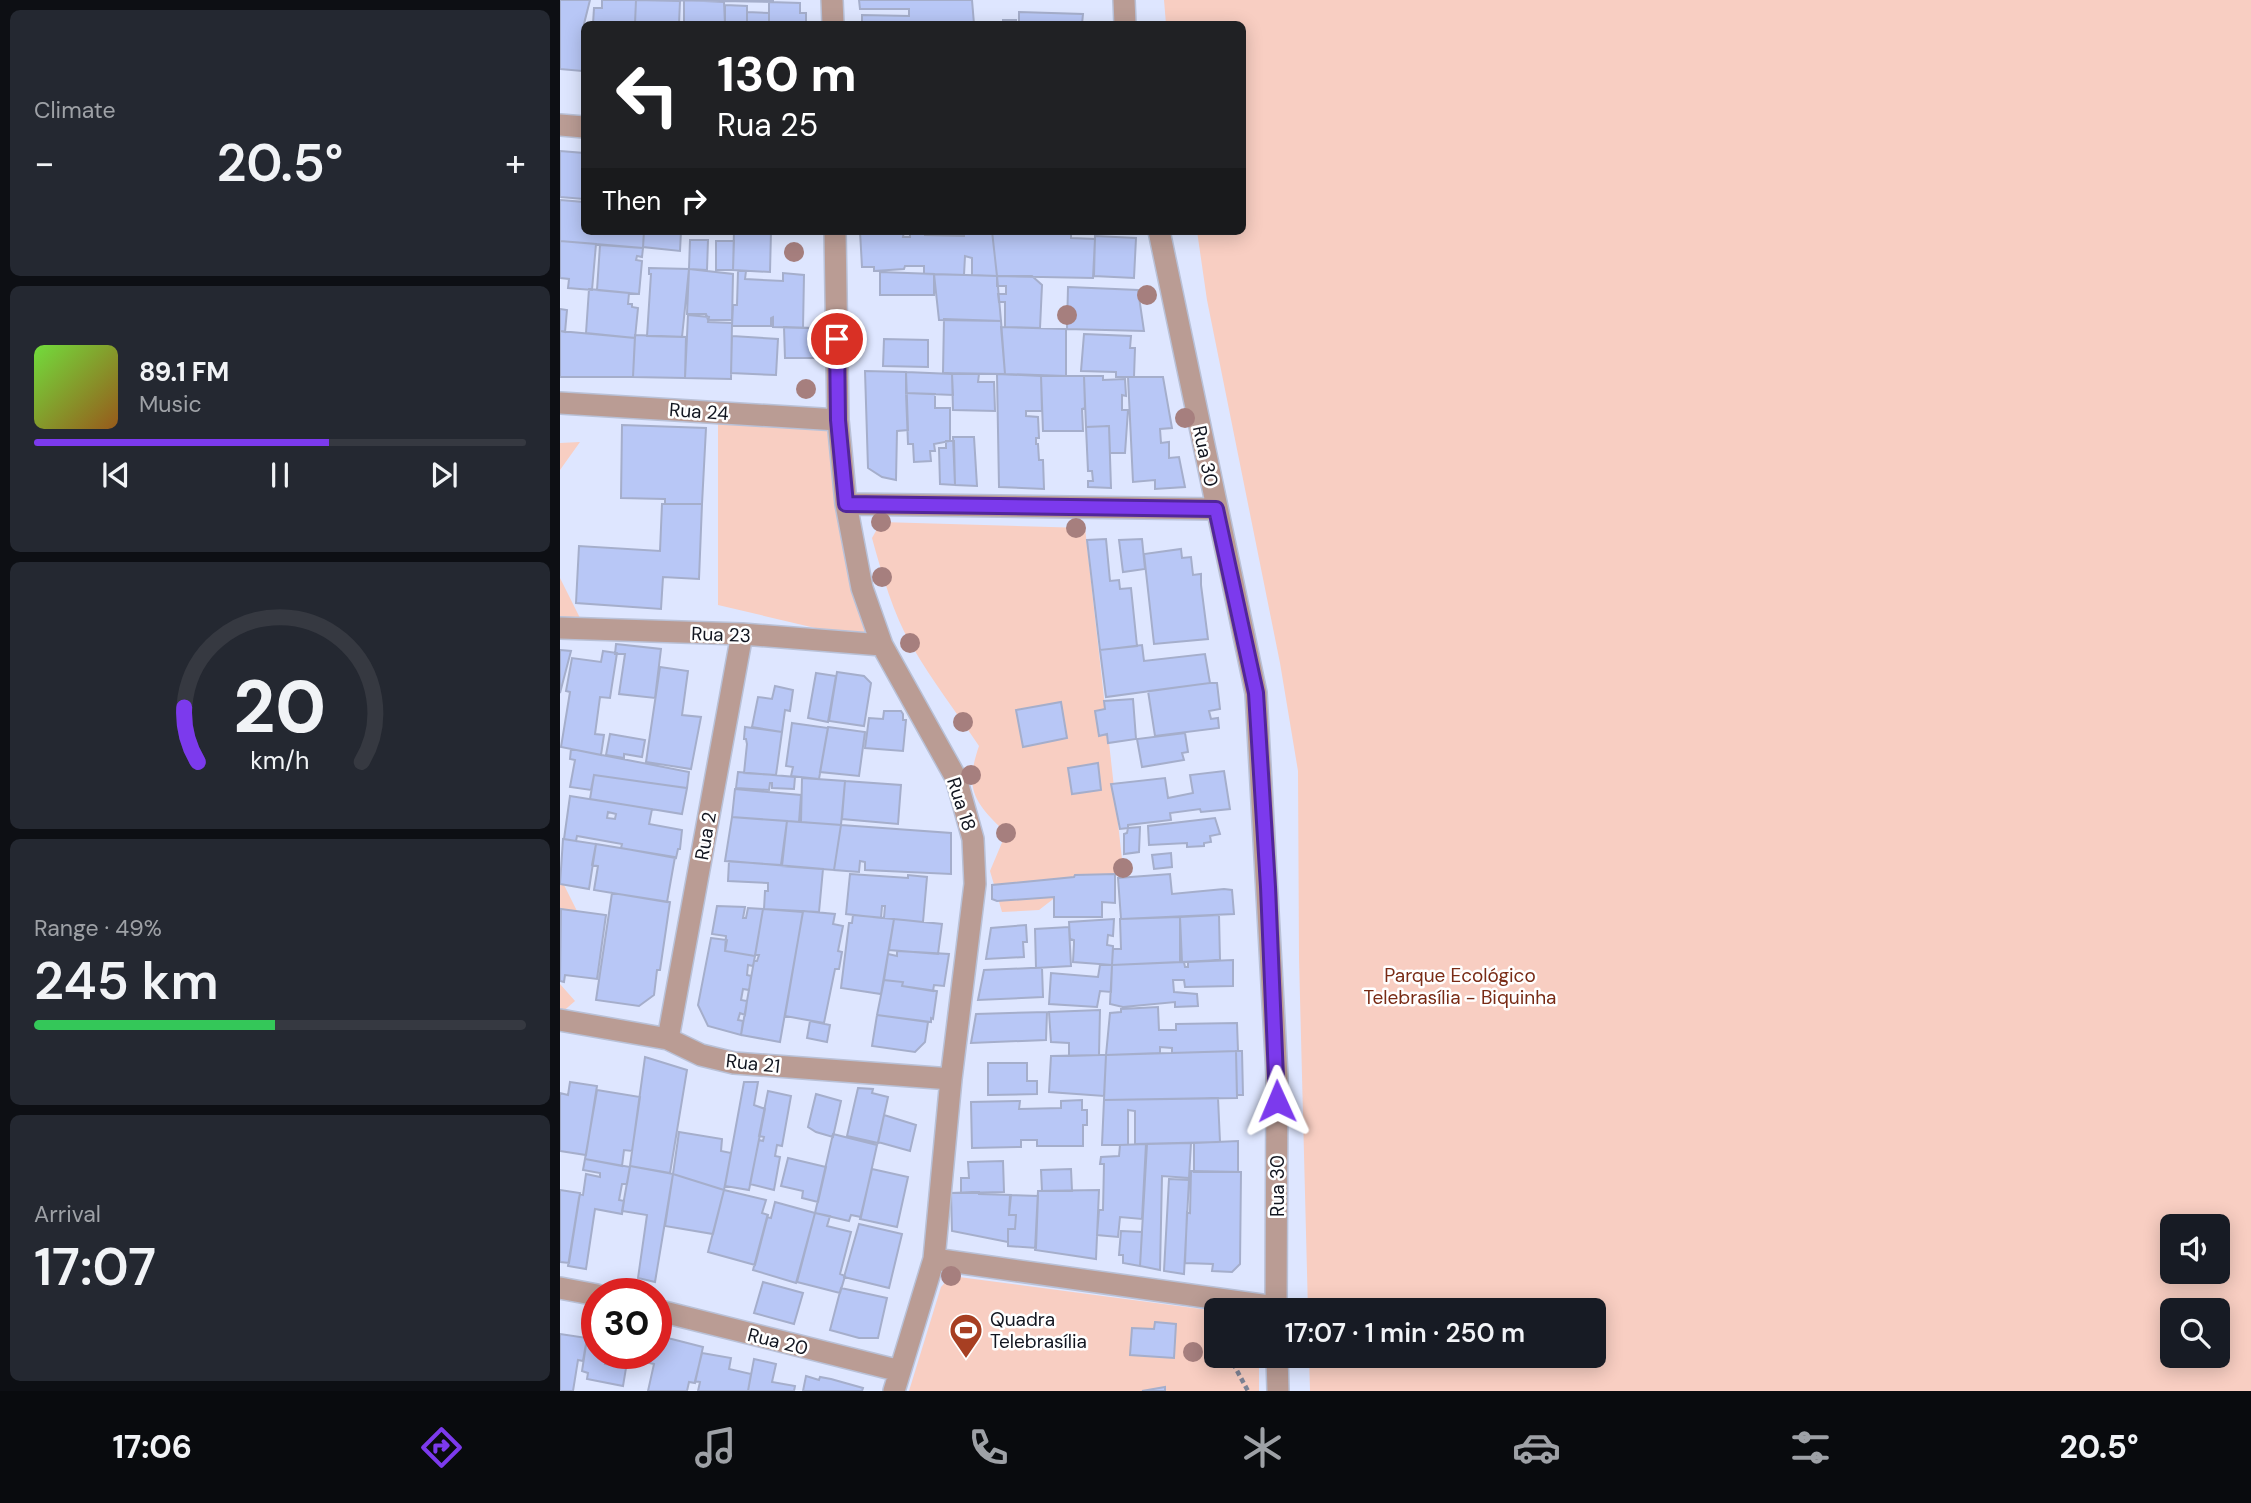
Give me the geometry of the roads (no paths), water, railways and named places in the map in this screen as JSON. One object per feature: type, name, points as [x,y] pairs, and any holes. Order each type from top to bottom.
[{"type":"street","points":[[832,0],[832,21]]},
{"type":"street","points":[[1124,0],[1125,21]]},
{"type":"street","points":[[560,125],[581,127]]},
{"type":"street","name":"Rua 18","points":[[835,235],[838,420],[846,504],[862,588],[882,645],[956,778],[973,839],[975,884],[951,1079],[934,1259],[897,1381]]},
{"type":"street","name":"Rua 30","points":[[1161,235],[1256,693],[1277,1076],[1276,1298]]},
{"type":"street","name":"Rua 24","points":[[560,403],[838,420]]},
{"type":"street","points":[[846,504],[1216,509]]},
{"type":"street","name":"Rua 23","points":[[560,628],[742,634],[882,645]]},
{"type":"street","name":"Rua 2","points":[[668,1039],[742,634]]},
{"type":"street","name":"Rua 21","points":[[560,1020],[668,1039],[701,1055],[734,1063],[951,1079]]},
{"type":"street","points":[[934,1259],[1204,1298]]},
{"type":"street","points":[[560,1288],[581,1292]]},
{"type":"street","name":"Rua 20","points":[[672,1315],[897,1381]]},
{"type":"street","points":[[1277,1368],[1278,1391]]},
{"type":"place","name":"Quadra Telebrasília","points":[[966,1360]]},
{"type":"park label","name":"Parque Ecológico Telebrasília - Biquinha","points":[[1460,986]]}]
